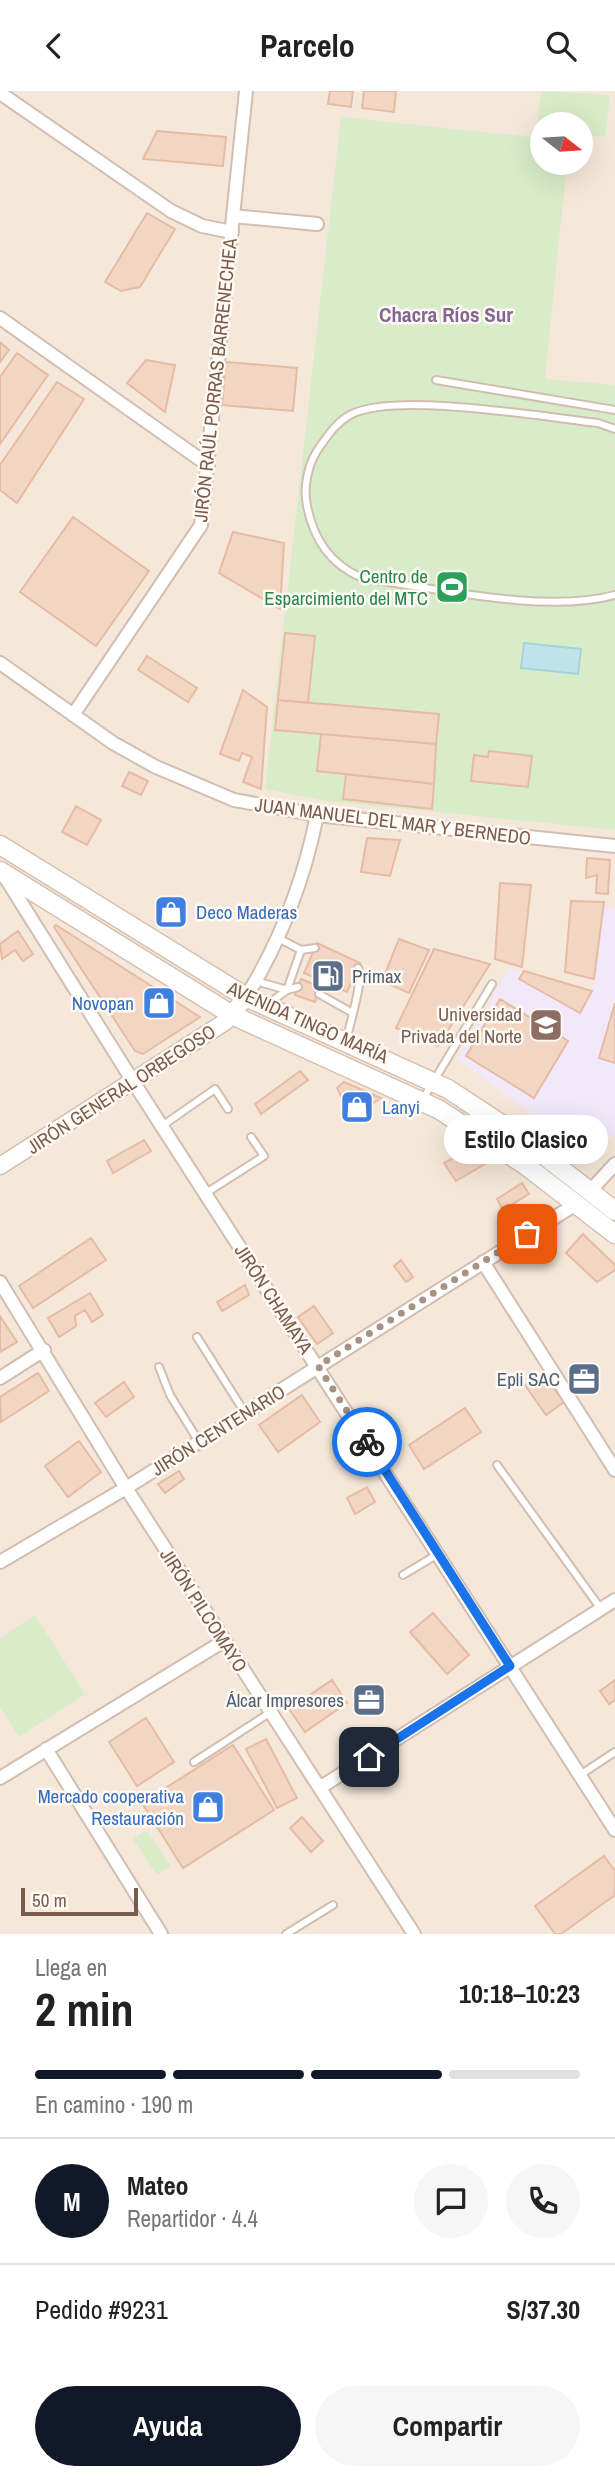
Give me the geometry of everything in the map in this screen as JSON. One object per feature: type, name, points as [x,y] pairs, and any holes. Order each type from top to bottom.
[{"type":"main road","name":"AVENIDA TINGO MARÍA","points":[[0,845],[264,1007],[432,1080],[484,1111],[613,1209]]},
{"type":"main road","name":"AVENIDA TINGO MARÍA","points":[[2,872],[232,1015],[423,1101],[476,1131],[615,1234]]},
{"type":"main road","points":[[366,1074],[374,1053]]},
{"type":"street","name":"JIRÓN RAÚL PORRAS BARRENECHEA","points":[[74,715],[201,526],[246,91]]},
{"type":"street","points":[[0,93],[171,211],[202,226],[232,232]]},
{"type":"street","points":[[233,216],[317,224]]},
{"type":"street","points":[[0,318],[208,465]]},
{"type":"street","name":"JUAN MANUEL DEL MAR Y BERNEDO","points":[[0,663],[113,743],[202,789],[270,808],[317,815],[615,846]]},
{"type":"street","name":"JIRÓN GENERAL ORBEGOSO","points":[[0,1166],[134,1083],[232,1015],[256,981],[278,938],[302,878],[317,815]]},
{"type":"street","name":"JIRÓN CHAMAYA","points":[[2,872],[134,1083],[615,1830]]},
{"type":"street","points":[[590,1191],[615,1164]]},
{"type":"street","name":"JIRÓN CENTENARIO","points":[[0,1563],[200,1442],[576,1204]]},
{"type":"street","name":"AVENIDA TINGO MARÍA","points":[[600,1223],[615,1244]]},
{"type":"street","points":[[483,1262],[615,1470]]},
{"type":"street","name":"JIRÓN PILCOMAYO","points":[[0,1282],[126,1488],[414,1934]]},
{"type":"street","points":[[0,1378],[44,1350]]},
{"type":"street","points":[[321,1787],[615,1600]]},
{"type":"street","points":[[0,1778],[224,1641]]},
{"type":"street","points":[[46,1749],[161,1934]]},
{"type":"lane","points":[[436,380],[615,410]]},
{"type":"lane","points":[[615,429],[598,423],[407,403],[368,409],[350,415],[333,429],[316,452],[305,490],[310,521],[330,558],[344,570],[362,578],[547,603],[597,600],[615,595]]},
{"type":"lane","points":[[278,938],[301,950],[315,948]]},
{"type":"lane","points":[[287,990],[301,950]]},
{"type":"lane","points":[[347,1041],[351,1012],[361,979],[358,968]]},
{"type":"lane","points":[[256,981],[287,990]]},
{"type":"lane","points":[[423,1101],[432,1080],[492,984]]},
{"type":"lane","points":[[264,1007],[287,990],[298,987]]},
{"type":"lane","points":[[319,994],[351,1012]]},
{"type":"lane","points":[[162,1126],[215,1089],[228,1109]]},
{"type":"lane","points":[[206,1193],[264,1156],[251,1137]]},
{"type":"lane","points":[[197,1337],[245,1413]]},
{"type":"lane","points":[[159,1367],[170,1395],[200,1442]]},
{"type":"lane","points":[[497,1465],[601,1609]]},
{"type":"lane","points":[[403,1576],[438,1554]]},
{"type":"lane","points":[[194,1762],[271,1712]]},
{"type":"lane","points":[[580,1775],[615,1752]]},
{"type":"lane","points":[[286,1934],[333,1905]]},
{"type":"shaded area","points":[[0,91],[615,91],[615,1934],[0,1934]]},
{"type":"shaded area","name":"Universidad Privada del Norte","points":[[604,907],[615,909],[615,1134],[589,1156],[458,1059],[509,968],[592,991]]},
{"type":"green space","points":[[541,91],[610,95],[605,137],[593,136],[593,112],[538,112]]},
{"type":"green space","name":"Centro de Esparcimiento del MTC","points":[[341,117],[530,137],[530,175],[566,175],[545,379],[615,385],[615,830],[327,801],[265,789]]},
{"type":"green space","points":[[35,1615],[85,1694],[19,1737],[0,1707],[0,1638]]},
{"type":"green space","points":[[146,1830],[171,1866],[157,1875],[133,1839]]},
{"type":"water","points":[[524,643],[581,649],[578,674],[521,668]]},
{"type":"building","points":[[330,91],[353,91],[351,107],[328,104]]},
{"type":"building","points":[[364,91],[396,91],[394,112],[362,108]]},
{"type":"building","points":[[157,131],[226,137],[223,166],[143,159]]},
{"type":"building","points":[[147,213],[175,229],[140,287],[121,291],[105,282]]},
{"type":"building","points":[[0,342],[9,350],[0,362]]},
{"type":"building","points":[[17,353],[48,375],[0,444],[0,377]]},
{"type":"building","points":[[146,360],[175,365],[165,412],[127,383]]},
{"type":"building","points":[[226,362],[297,368],[293,411],[222,405]]},
{"type":"building","points":[[57,382],[84,399],[17,503],[0,490],[0,465]]},
{"type":"building","points":[[73,517],[149,571],[96,646],[20,592]]},
{"type":"building","points":[[233,532],[284,543],[280,609],[219,573]]},
{"type":"building","points":[[285,633],[315,636],[308,703],[278,700]]},
{"type":"building","points":[[147,656],[197,688],[188,702],[138,670]]},
{"type":"building","points":[[243,690],[267,707],[261,789],[243,782],[252,757],[242,753],[239,761],[220,754]]},
{"type":"building","points":[[278,700],[439,714],[436,744],[275,730]]},
{"type":"building","points":[[321,734],[436,744],[434,784],[317,771]]},
{"type":"building","points":[[489,751],[532,756],[528,787],[471,781],[474,755],[488,757]]},
{"type":"building","points":[[129,772],[148,781],[141,795],[122,786]]},
{"type":"building","points":[[346,774],[434,784],[432,809],[343,799]]},
{"type":"building","points":[[76,806],[101,820],[87,845],[62,832]]},
{"type":"building","points":[[367,838],[400,840],[390,876],[361,872]]},
{"type":"building","points":[[587,858],[610,860],[608,894],[596,893],[597,875],[586,878]]},
{"type":"building","points":[[500,883],[531,885],[522,967],[495,959]]},
{"type":"building","name":"Deco Maderas","points":[[172,897],[183,903],[169,927],[158,920]]},
{"type":"building","points":[[571,901],[604,902],[594,979],[565,972]]},
{"type":"building","points":[[56,925],[200,1017],[143,1054],[135,1051],[54,927]]},
{"type":"building","points":[[18,931],[33,954],[23,961],[15,950],[2,959],[0,944]]},
{"type":"building","points":[[399,939],[429,950],[409,993],[382,981]]},
{"type":"building","points":[[317,943],[360,963],[347,992],[304,973]]},
{"type":"building","points":[[434,949],[490,964],[438,1046],[396,1028]]},
{"type":"building","points":[[524,971],[592,991],[580,1013],[519,979]]},
{"type":"building","points":[[301,979],[321,987],[315,1002],[295,995]]},
{"type":"building","points":[[500,999],[568,1041],[534,1098],[466,1056]]},
{"type":"building","points":[[615,1003],[615,1063],[599,1058]]},
{"type":"building","points":[[300,1071],[308,1080],[261,1114],[255,1104]]},
{"type":"building","name":"Lanyi","points":[[344,1082],[381,1098],[352,1117],[337,1088]]},
{"type":"building","points":[[144,1140],[151,1151],[113,1173],[107,1161]]},
{"type":"building","points":[[457,1147],[485,1164],[456,1181],[444,1163],[453,1158],[449,1151]]},
{"type":"building","points":[[522,1183],[529,1194],[503,1210],[497,1199]]},
{"type":"building","points":[[583,1234],[615,1265],[615,1270],[597,1282],[566,1253]]},
{"type":"building","points":[[91,1238],[106,1260],[33,1308],[19,1286]]},
{"type":"building","points":[[401,1260],[413,1277],[406,1282],[394,1266]]},
{"type":"building","points":[[245,1285],[249,1295],[222,1311],[217,1302]]},
{"type":"building","points":[[90,1293],[103,1315],[92,1322],[85,1310],[75,1316],[76,1326],[59,1337],[48,1318]]},
{"type":"building","points":[[314,1306],[333,1333],[317,1344],[298,1317]]},
{"type":"building","points":[[0,1316],[17,1342],[0,1352]]},
{"type":"building","points":[[542,1372],[564,1402],[546,1415],[525,1385]]},
{"type":"building","points":[[38,1373],[49,1391],[1,1422],[0,1397]]},
{"type":"building","points":[[124,1382],[134,1397],[106,1417],[95,1403]]},
{"type":"building","points":[[302,1395],[320,1422],[278,1452],[259,1425]]},
{"type":"building","points":[[465,1408],[481,1432],[424,1469],[409,1445]]},
{"type":"building","points":[[79,1441],[101,1472],[68,1497],[45,1466]]},
{"type":"building","points":[[179,1471],[184,1479],[165,1493],[158,1484]]},
{"type":"building","points":[[367,1487],[375,1502],[355,1514],[347,1498]]},
{"type":"building","points":[[433,1613],[469,1655],[447,1674],[410,1632]]},
{"type":"building","points":[[332,1680],[347,1703],[305,1732],[289,1709]]},
{"type":"building","points":[[615,1680],[615,1700],[609,1704],[600,1691]]},
{"type":"building","points":[[146,1718],[174,1762],[137,1786],[109,1742]]},
{"type":"building","points":[[266,1739],[297,1798],[277,1808],[246,1749]]},
{"type":"building","name":"Mercado cooperativa Restauración","points":[[233,1745],[274,1810],[183,1868],[142,1803]]},
{"type":"building","points":[[302,1817],[323,1841],[311,1852],[290,1828]]},
{"type":"building","points":[[604,1856],[615,1871],[615,1895],[561,1934],[555,1934],[535,1906]]},
{"type":"way so far","points":[[367,1442],[318,1366],[527,1234]]},
{"type":"place","name":"Centro de Esparcimiento del MTC","points":[[452,587]]},
{"type":"place","name":"Deco Maderas","points":[[171,912]]},
{"type":"place","name":"Primax","points":[[328,976]]},
{"type":"place","name":"Novopan","points":[[159,1003]]},
{"type":"place","name":"Universidad Privada del Norte","points":[[546,1025]]},
{"type":"place","name":"Lanyi","points":[[357,1107]]},
{"type":"place","name":"Estilo Clasico","points":[[527,1234]]},
{"type":"place","name":"Epli SAC","points":[[584,1379]]},
{"type":"place","name":"Álcar Impresores","points":[[369,1700]]},
{"type":"place","name":"Mercado cooperativa Restauración","points":[[208,1807]]},
{"type":"district","name":"Chacra Ríos Sur","points":[[446,314]]},
{"type":"route","points":[[367,1442],[510,1666],[369,1757]]}]
